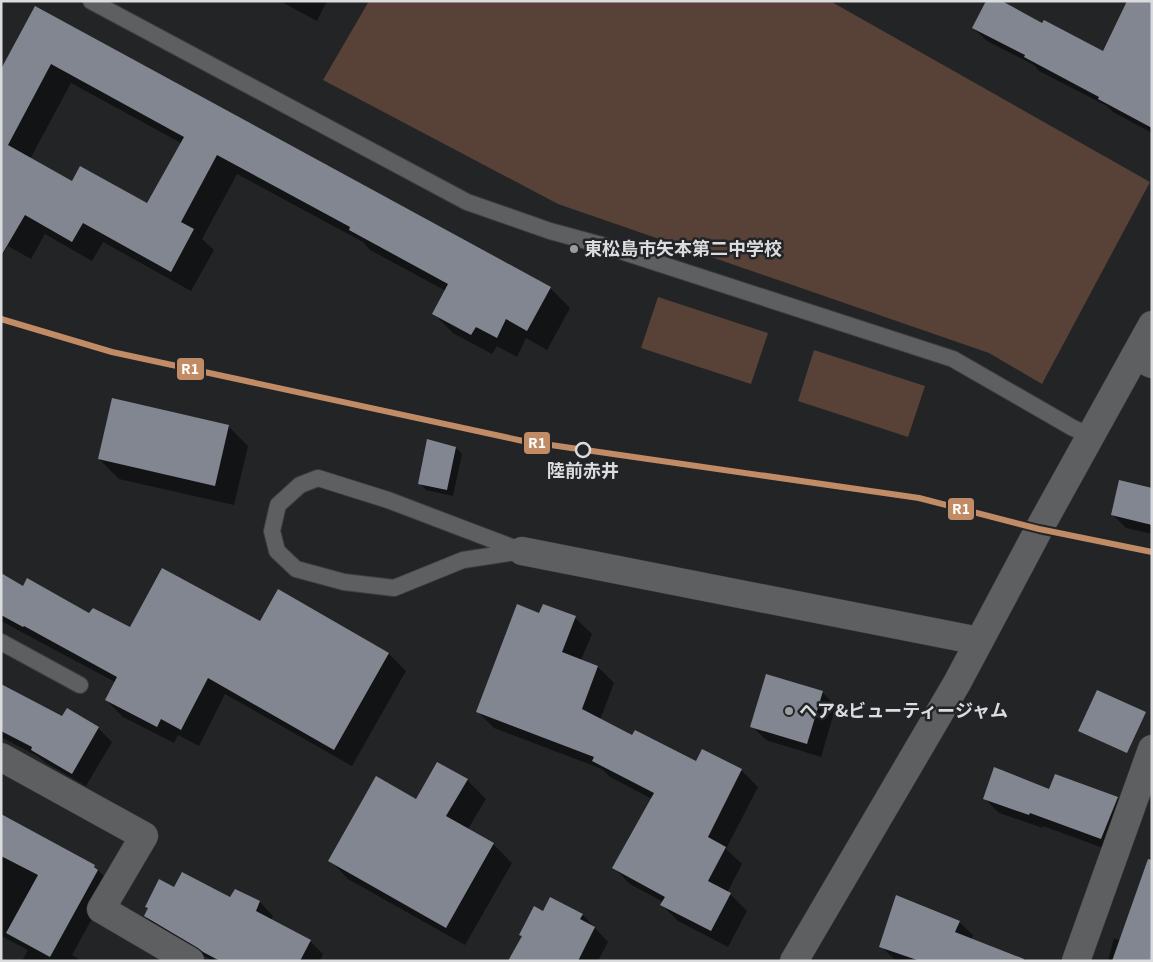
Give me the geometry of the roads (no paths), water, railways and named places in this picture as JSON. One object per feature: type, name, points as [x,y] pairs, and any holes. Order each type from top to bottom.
[{"type":"street","points":[[794,961],[957,683],[1091,436],[1143,360],[1152,325]]},
{"type":"street","points":[[522,551],[979,641]]},
{"type":"street","points":[[1076,961],[1152,749]]},
{"type":"street","points":[[1,757],[144,836],[101,909],[190,961]]},
{"type":"lane","points":[[91,1],[467,202],[550,231],[605,246],[953,359],[1072,428],[1091,436]]},
{"type":"lane","points":[[318,478],[388,500],[522,551],[463,560],[394,588],[344,582],[296,569],[277,551],[272,531],[278,505],[300,484],[318,478]]},
{"type":"lane","points":[[1,642],[80,685]]},
{"type":"place","name":"東松島市矢本第二中学校","points":[[574,249]]},
{"type":"place","name":"陸前赤井","points":[[583,450]]},
{"type":"place","name":"ヘア&ビューティージャム","points":[[789,711]]}]
